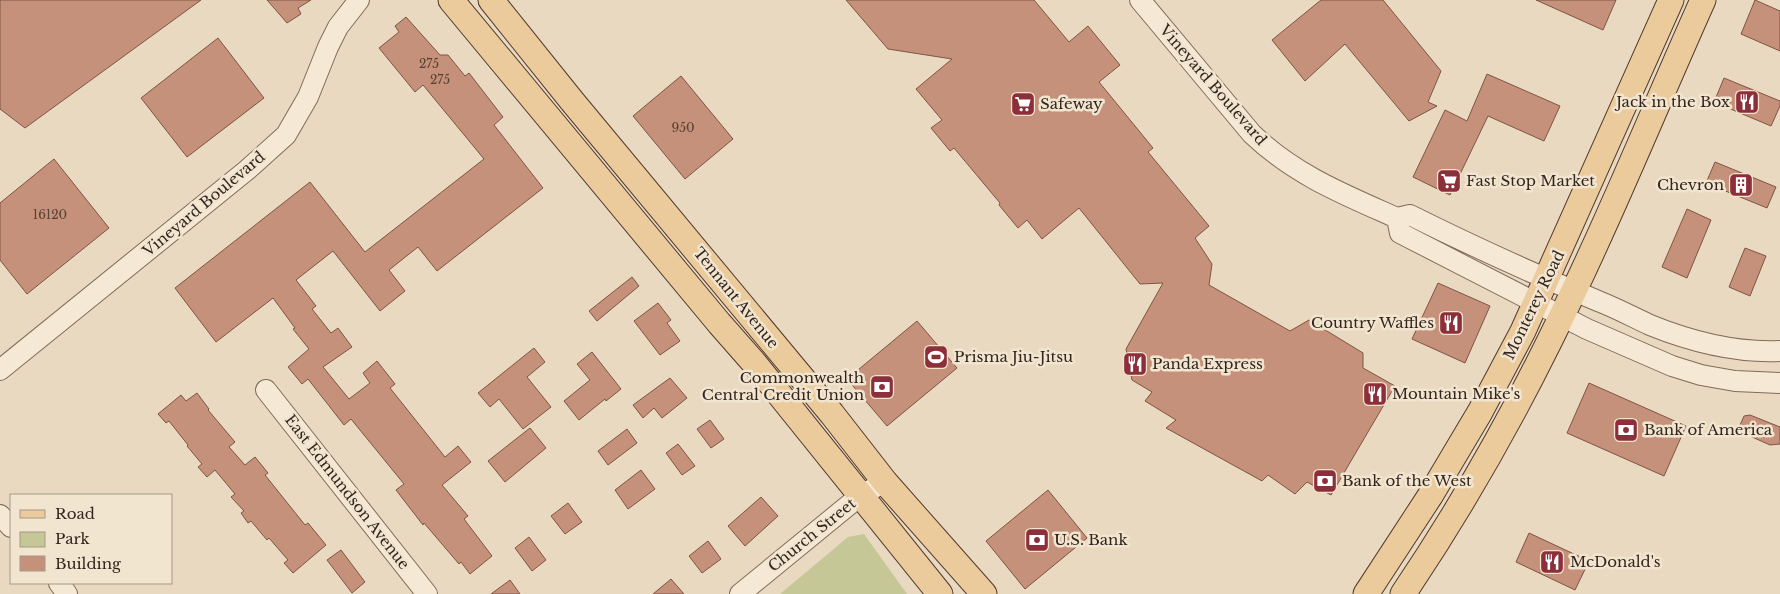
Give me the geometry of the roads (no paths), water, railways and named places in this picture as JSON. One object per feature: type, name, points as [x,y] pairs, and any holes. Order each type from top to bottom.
[{"type":"main road","name":"Tennant Avenue","points":[[451,0],[755,364],[940,594]]},
{"type":"main road","name":"Tennant Avenue","points":[[491,0],[882,477],[984,594]]},
{"type":"main road","name":"Monterey Road","points":[[1366,594],[1430,496],[1480,412],[1536,303],[1671,0]]},
{"type":"main road","name":"Monterey Road","points":[[1403,594],[1478,474],[1562,316],[1703,0]]},
{"type":"street","name":"Vineyard Boulevard","points":[[0,370],[247,170],[286,135],[308,97],[338,27],[359,0]]},
{"type":"street","name":"Vineyard Boulevard","points":[[1140,0],[1234,114],[1269,150],[1310,178],[1397,218],[1410,216],[1574,291],[1697,342],[1746,351],[1780,351]]},
{"type":"street","points":[[1397,218],[1400,233],[1562,316],[1643,354],[1701,375],[1735,381],[1780,383]]},
{"type":"street","name":"East Edmundson Avenue","points":[[266,390],[427,594]]},
{"type":"street","name":"Church Street","points":[[740,594],[882,477]]},
{"type":"street","points":[[0,515],[10,526]]},
{"type":"street","points":[[60,584],[68,594]]},
{"type":"place","name":"Jack in the Box","points":[[1747,102]]},
{"type":"place","name":"Safeway","points":[[1023,104]]},
{"type":"place","name":"Fast Stop Market","points":[[1449,181]]},
{"type":"place","name":"Chevron","points":[[1741,185]]},
{"type":"place","name":"Country Waffles","points":[[1451,323]]},
{"type":"place","name":"Prisma Jiu-Jitsu","points":[[936,357]]},
{"type":"place","name":"Panda Express","points":[[1135,364]]},
{"type":"place","name":"Commonwealth Central Credit Union","points":[[882,387]]},
{"type":"place","name":"Mountain Mike's","points":[[1375,394]]},
{"type":"place","name":"Bank of America","points":[[1626,430]]},
{"type":"place","name":"Bank of the West","points":[[1325,481]]},
{"type":"place","name":"U.S. Bank","points":[[1037,540]]},
{"type":"place","name":"McDonald's","points":[[1552,562]]}]
